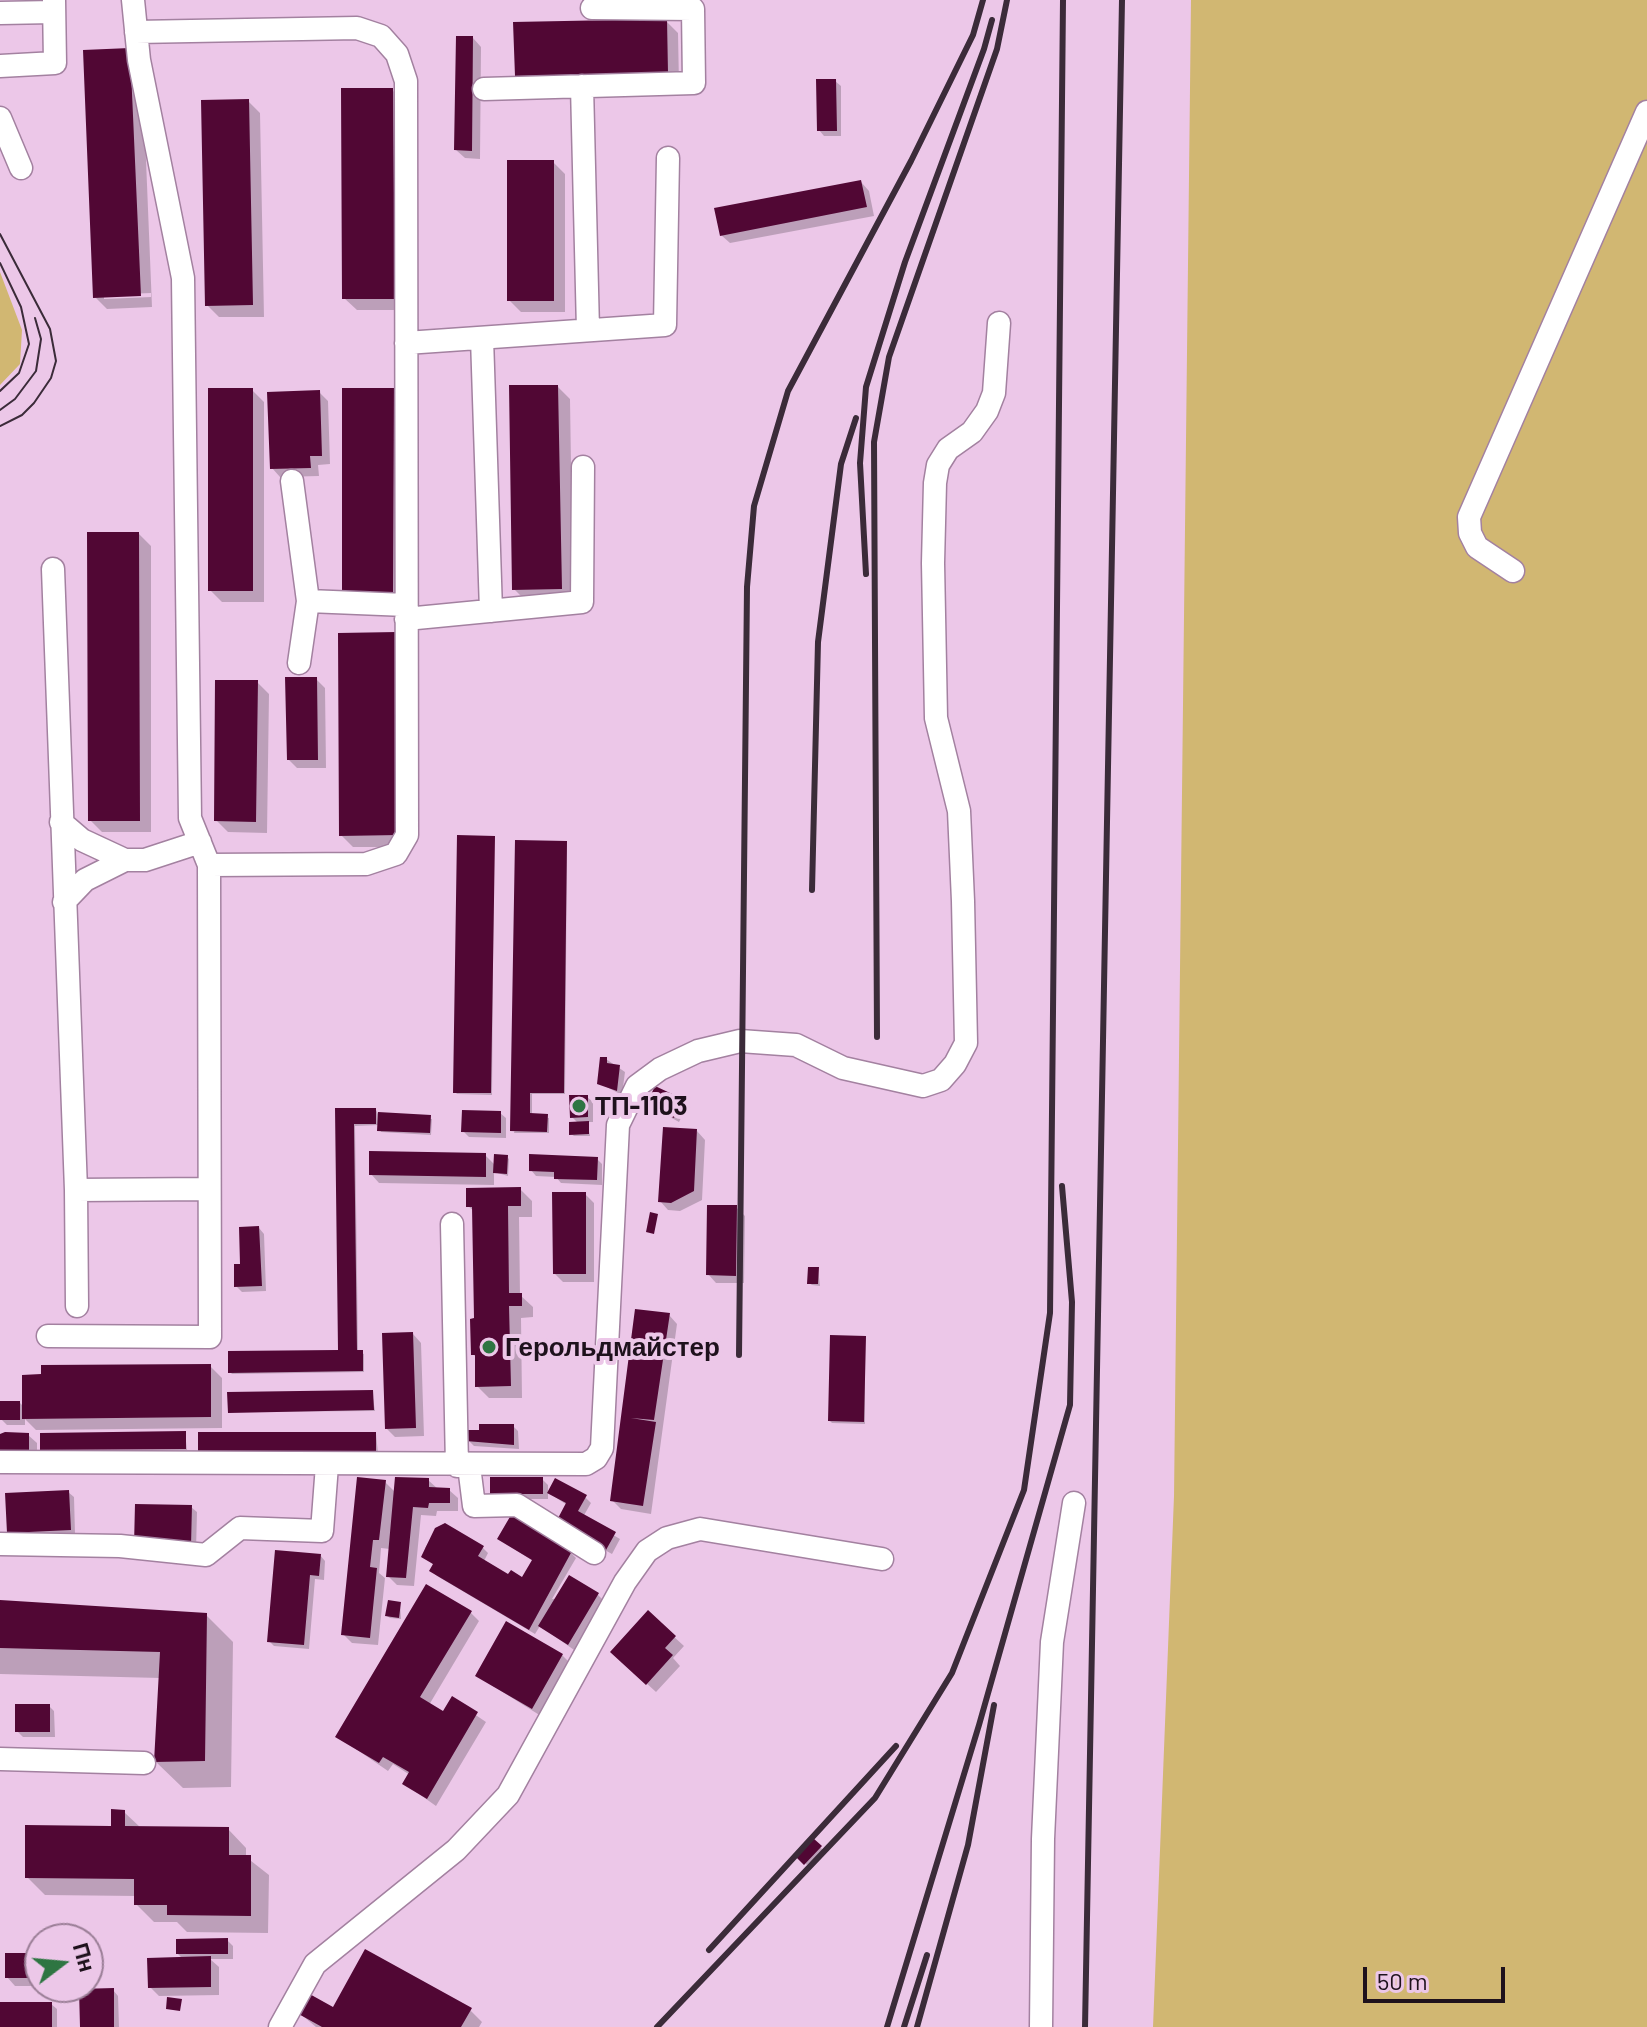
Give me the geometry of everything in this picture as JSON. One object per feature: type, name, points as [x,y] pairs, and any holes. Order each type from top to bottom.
[{"type":"lane","points":[[48,1336],[210,1337],[209,865],[190,818],[183,278],[136,32],[133,0]]},
{"type":"lane","points":[[0,13],[54,6],[55,63],[0,66]]},
{"type":"lane","points":[[484,89],[694,83],[693,9],[592,8]]},
{"type":"lane","points":[[136,32],[357,28],[381,36],[397,54],[406,81],[407,835],[396,854],[366,864],[209,865]]},
{"type":"lane","points":[[582,86],[588,330]]},
{"type":"lane","points":[[1513,571],[1477,547],[1469,517],[1647,112]]},
{"type":"lane","points":[[0,118],[21,168]]},
{"type":"lane","points":[[406,343],[665,325],[668,158]]},
{"type":"lane","points":[[0,1462],[463,1466],[586,1464],[596,1458],[602,1448],[618,1125],[637,1086],[660,1069],[698,1051],[740,1041],[796,1045],[843,1068],[923,1086],[941,1080],[966,1043],[959,811],[936,718],[935,483],[938,465],[948,449],[972,432],[987,411],[994,393],[999,323]]},
{"type":"lane","points":[[482,338],[491,611]]},
{"type":"lane","points":[[308,601],[406,612],[491,611],[582,602],[583,467]]},
{"type":"lane","points":[[292,481],[308,601],[299,663]]},
{"type":"lane","points":[[53,569],[76,1190],[77,1306]]},
{"type":"lane","points":[[61,822],[82,840],[125,860],[145,860],[200,842]]},
{"type":"lane","points":[[64,902],[85,880],[125,860]]},
{"type":"lane","points":[[76,1190],[209,1189]]},
{"type":"lane","points":[[452,1224],[463,1466],[474,1506],[517,1505],[594,1553]]},
{"type":"lane","points":[[0,1544],[120,1546],[206,1555],[240,1528],[322,1531],[327,1465]]},
{"type":"lane","points":[[1041,2027],[1043,1839],[1052,1642],[1074,1503]]},
{"type":"lane","points":[[280,2027],[315,1964],[456,1850],[508,1795],[625,1582],[647,1551],[667,1538],[700,1529],[882,1559]]},
{"type":"lane","points":[[0,1759],[144,1763]]},
{"type":"shaded area","points":[[1191,0],[1647,0],[1647,2027],[1153,2027],[1174,1496]]},
{"type":"shaded area","points":[[0,272],[22,330],[20,364],[0,385]]},
{"type":"building","points":[[667,19],[668,73],[515,76],[513,22]]},
{"type":"building","points":[[456,36],[473,36],[472,151],[454,150]]},
{"type":"building","points":[[130,48],[141,296],[93,298],[83,50]]},
{"type":"building","points":[[816,79],[836,79],[837,131],[817,131]]},
{"type":"building","points":[[341,88],[393,88],[395,299],[342,299]]},
{"type":"building","points":[[249,99],[253,305],[205,306],[201,100]]},
{"type":"building","points":[[507,160],[554,160],[554,301],[507,301]]},
{"type":"building","points":[[861,180],[867,207],[720,236],[714,208]]},
{"type":"building","points":[[509,385],[558,385],[562,589],[512,590]]},
{"type":"building","points":[[208,388],[253,388],[253,591],[208,591]]},
{"type":"building","points":[[342,388],[394,388],[393,592],[342,592]]},
{"type":"building","points":[[320,390],[322,456],[310,456],[311,468],[270,469],[267,392]]},
{"type":"building","points":[[87,532],[139,532],[140,821],[88,821]]},
{"type":"building","points":[[397,632],[399,835],[339,836],[338,633]]},
{"type":"building","points":[[285,677],[317,677],[318,760],[287,760]]},
{"type":"building","points":[[215,680],[258,680],[256,822],[214,821]]},
{"type":"building","points":[[457,835],[495,836],[491,1093],[453,1093]]},
{"type":"building","points":[[515,840],[567,841],[564,1093],[530,1093],[530,1113],[548,1114],[547,1132],[510,1131]]},
{"type":"building","points":[[600,1057],[607,1057],[607,1063],[620,1065],[617,1091],[597,1084]]},
{"type":"building","points":[[655,1086],[683,1099],[674,1118],[646,1105]]},
{"type":"building","name":"ТП-1103","points":[[569,1095],[588,1095],[588,1117],[570,1118]]},
{"type":"building","points":[[335,1108],[376,1108],[376,1124],[354,1124],[357,1350],[363,1350],[363,1371],[228,1373],[228,1351],[338,1350]]},
{"type":"building","points":[[462,1110],[501,1111],[501,1133],[461,1132]]},
{"type":"building","points":[[378,1112],[431,1115],[430,1133],[377,1131]]},
{"type":"building","points":[[589,1121],[589,1134],[569,1135],[569,1122]]},
{"type":"building","points":[[663,1127],[697,1129],[694,1191],[671,1203],[658,1202]]},
{"type":"building","points":[[369,1151],[486,1153],[486,1177],[369,1175]]},
{"type":"building","points":[[494,1154],[508,1155],[507,1174],[493,1173]]},
{"type":"building","points":[[529,1154],[598,1157],[597,1180],[554,1179],[554,1172],[529,1171]]},
{"type":"building","points":[[521,1187],[521,1206],[508,1206],[509,1293],[522,1293],[522,1306],[509,1306],[511,1386],[475,1387],[470,1319],[474,1318],[472,1207],[466,1207],[466,1188]]},
{"type":"building","points":[[552,1192],[586,1192],[586,1274],[553,1274]]},
{"type":"building","points":[[707,1205],[737,1205],[736,1276],[706,1275]]},
{"type":"building","points":[[650,1212],[658,1214],[654,1234],[646,1232]]},
{"type":"building","points":[[259,1226],[262,1286],[234,1287],[234,1264],[240,1264],[239,1227]]},
{"type":"building","points":[[808,1267],[819,1267],[818,1284],[807,1284]]},
{"type":"building","points":[[635,1309],[670,1313],[654,1420],[631,1418],[656,1422],[643,1506],[610,1501]]},
{"type":"building","points":[[413,1332],[416,1428],[385,1429],[382,1333]]},
{"type":"building","points":[[830,1335],[866,1336],[864,1422],[828,1421]]},
{"type":"building","points":[[211,1364],[211,1417],[22,1419],[22,1375],[41,1374],[41,1365]]},
{"type":"building","points":[[373,1390],[374,1410],[228,1413],[227,1392]]},
{"type":"building","points":[[0,1401],[20,1401],[20,1420],[0,1420]]},
{"type":"building","points":[[479,1424],[514,1424],[514,1445],[466,1441],[466,1430],[479,1430]]},
{"type":"building","points":[[186,1431],[186,1449],[40,1450],[40,1433]]},
{"type":"building","points":[[198,1432],[376,1432],[376,1452],[198,1451]]},
{"type":"building","points":[[29,1433],[29,1453],[0,1452],[0,1434]]},
{"type":"building","points":[[357,1477],[386,1480],[379,1540],[373,1540],[370,1567],[377,1568],[370,1638],[341,1635]]},
{"type":"building","points":[[395,1477],[429,1478],[429,1487],[450,1488],[450,1503],[429,1503],[428,1508],[413,1507],[406,1578],[386,1577]]},
{"type":"building","points":[[490,1477],[543,1477],[543,1494],[490,1494]]},
{"type":"building","points":[[555,1478],[587,1495],[578,1511],[616,1532],[606,1550],[556,1522],[566,1503],[547,1493]]},
{"type":"building","points":[[69,1490],[71,1530],[7,1533],[5,1493]]},
{"type":"building","points":[[135,1504],[192,1505],[191,1546],[134,1545]]},
{"type":"building","points":[[511,1515],[572,1551],[529,1630],[429,1571],[433,1564],[421,1557],[435,1528],[445,1523],[484,1546],[478,1556],[508,1574],[511,1570],[522,1577],[532,1560],[497,1539]]},
{"type":"building","points":[[275,1550],[321,1554],[319,1576],[310,1575],[304,1645],[267,1642]]},
{"type":"building","points":[[569,1575],[599,1593],[568,1645],[538,1626]]},
{"type":"building","points":[[426,1584],[472,1611],[420,1697],[443,1711],[452,1696],[478,1712],[427,1799],[402,1784],[409,1772],[383,1757],[379,1763],[335,1737]]},
{"type":"building","points":[[0,1600],[207,1613],[205,1761],[154,1762],[160,1652],[0,1648]]},
{"type":"building","points":[[388,1600],[401,1602],[399,1618],[385,1616]]},
{"type":"building","points":[[648,1610],[676,1636],[665,1648],[673,1655],[646,1685],[610,1652]]},
{"type":"building","points":[[506,1621],[563,1654],[532,1709],[475,1676]]},
{"type":"building","points":[[15,1704],[50,1704],[50,1732],[15,1732]]},
{"type":"building","points":[[111,1809],[125,1810],[125,1826],[229,1827],[229,1855],[251,1855],[251,1916],[167,1915],[167,1905],[134,1905],[134,1879],[25,1878],[25,1825],[111,1826]]},
{"type":"building","points":[[813,1838],[822,1846],[804,1865],[795,1856]]},
{"type":"building","points":[[228,1938],[228,1954],[176,1954],[176,1939]]},
{"type":"building","points":[[365,1949],[472,2008],[461,2027],[322,2027],[295,2012],[306,1992],[333,2007]]},
{"type":"building","points":[[5,1953],[24,1953],[24,1978],[5,1978]]},
{"type":"building","points":[[211,1956],[211,1987],[148,1988],[147,1958]]},
{"type":"building","points":[[104,1988],[114,1988],[114,2027],[80,2027],[79,2003],[104,2003]]},
{"type":"building","points":[[167,1997],[182,1999],[180,2011],[166,2009]]},
{"type":"building","points":[[0,2002],[52,2003],[52,2027],[0,2027]]},
{"type":"tram line","points":[[0,234],[50,329],[56,361],[51,378],[34,403],[22,415],[0,426]]},
{"type":"tram line","points":[[0,263],[21,307],[29,344],[19,373],[0,391]]},
{"type":"tram line","points":[[0,410],[15,399],[36,371],[41,339],[35,318]]},
{"type":"railway","points":[[739,1355],[747,587],[754,506],[788,391],[911,161],[973,35],[983,0]]},
{"type":"railway","points":[[877,1037],[874,442],[889,357],[997,49],[1007,0]]},
{"type":"railway","points":[[657,2027],[875,1798],[952,1673],[1024,1490],[1050,1313],[1063,0]]},
{"type":"railway","points":[[1085,2027],[1122,0]]},
{"type":"railway","points":[[866,574],[860,463],[866,387],[905,262],[992,20]]},
{"type":"railway","points":[[812,890],[818,642],[841,464],[856,418]]},
{"type":"railway","points":[[887,2027],[979,1725],[1070,1405],[1072,1302],[1062,1186]]},
{"type":"railway","points":[[917,2027],[968,1845],[994,1705]]},
{"type":"railway","points":[[709,1950],[896,1746]]},
{"type":"railway","points":[[904,2027],[927,1955]]},
{"type":"place","name":"ТП-1103","points":[[579,1106]]},
{"type":"place","name":"Герольдмайстер","points":[[489,1347]]}]
